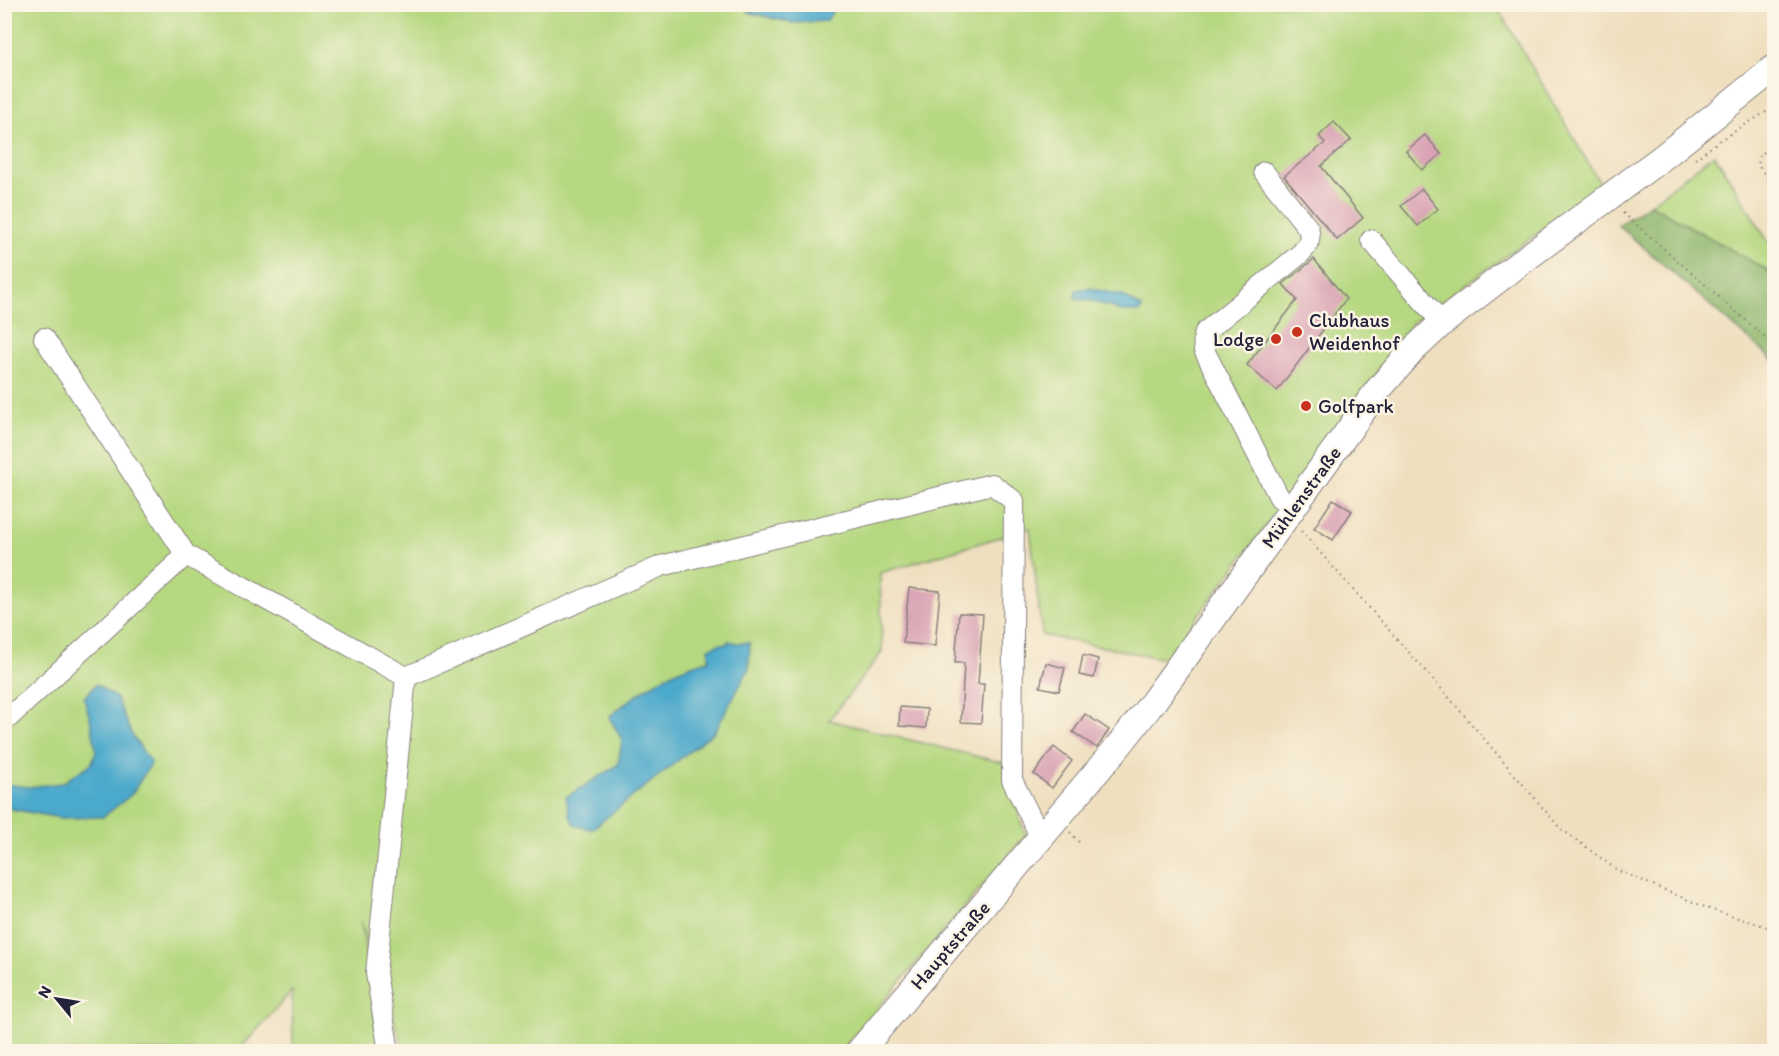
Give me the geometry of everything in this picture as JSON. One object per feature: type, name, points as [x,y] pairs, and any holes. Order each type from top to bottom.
[{"type":"main road","name":"Mühlenstraße","points":[[1041,838],[1153,702],[1377,391],[1412,351],[1442,323],[1663,157],[1774,69]]},
{"type":"main road","name":"Mühlenstraße","points":[[1663,157],[1733,116],[1774,86]]},
{"type":"main road","name":"Hauptstraße","points":[[859,1052],[1041,838]]},
{"type":"lane","points":[[1264,172],[1308,228],[1311,235],[1309,243],[1300,254],[1205,332],[1203,345],[1279,497],[1290,512]]},
{"type":"lane","points":[[1371,240],[1442,323]]},
{"type":"lane","points":[[44,338],[186,555],[406,678]]},
{"type":"lane","points":[[406,678],[661,566],[992,484],[1014,501],[1012,780],[1041,838]]},
{"type":"lane","points":[[4,722],[186,555]]},
{"type":"lane","points":[[389,1052],[376,973],[406,678]]},
{"type":"path","points":[[1692,161],[1719,141],[1774,107]]},
{"type":"path","points":[[1774,146],[1760,155],[1758,165],[1774,188]]},
{"type":"path","points":[[1608,199],[1774,345]]},
{"type":"path","points":[[1290,512],[1560,828],[1617,870],[1712,910],[1774,928]]},
{"type":"green space","points":[[5,5],[1496,5],[1602,187],[1412,323],[1291,493],[1165,659],[1042,635],[1030,528],[880,573],[882,652],[829,720],[1004,763],[1026,835],[841,1051],[405,1051],[376,973],[361,921],[380,1051],[293,1051],[292,991],[238,1051],[5,1052]]},
{"type":"green space","points":[[1714,154],[1769,243],[1774,245],[1774,274],[1650,204]]},
{"type":"green space","points":[[1650,204],[1774,274],[1774,361],[1618,225]]},
{"type":"water","points":[[739,5],[836,5],[827,21],[793,23],[751,13]]},
{"type":"water","points":[[1090,288],[1123,296],[1142,308],[1140,312],[1124,312],[1096,302],[1075,298],[1076,290]]},
{"type":"water","points":[[728,641],[750,643],[749,669],[715,731],[592,829],[576,826],[570,817],[566,797],[618,765],[622,740],[609,717],[659,680],[709,660],[709,648],[727,644]]},
{"type":"water","points":[[96,684],[116,698],[132,735],[151,763],[132,794],[103,817],[61,818],[11,809],[5,804],[5,784],[29,787],[62,783],[92,763],[96,750],[84,698]]},
{"type":"building","points":[[1334,122],[1351,140],[1321,166],[1363,218],[1337,240],[1284,176],[1325,143],[1319,136]]},
{"type":"building","points":[[1425,135],[1441,154],[1422,170],[1406,151]]},
{"type":"building","points":[[1422,189],[1438,209],[1418,226],[1401,206]]},
{"type":"building","name":"Clubhaus Weidenhof","points":[[1314,259],[1346,299],[1277,391],[1247,365],[1297,300],[1283,284]]},
{"type":"building","points":[[1333,499],[1352,511],[1333,540],[1314,528]]},
{"type":"building","points":[[909,588],[940,591],[935,646],[903,643]]},
{"type":"building","points":[[959,613],[983,614],[978,684],[984,684],[981,723],[961,722],[964,663],[955,663]]},
{"type":"building","points":[[1083,655],[1098,659],[1094,678],[1079,675]]},
{"type":"building","points":[[1046,663],[1065,668],[1059,691],[1040,687]]},
{"type":"building","points":[[900,707],[927,709],[926,728],[899,726]]},
{"type":"building","points":[[1085,714],[1109,730],[1097,748],[1073,732]]},
{"type":"building","points":[[1054,747],[1072,761],[1052,788],[1034,774]]},
{"type":"place","name":"Clubhaus Weidenhof","points":[[1297,332]]},
{"type":"place","name":"Lodge","points":[[1276,339]]},
{"type":"place","name":"Golfpark","points":[[1306,406]]}]
